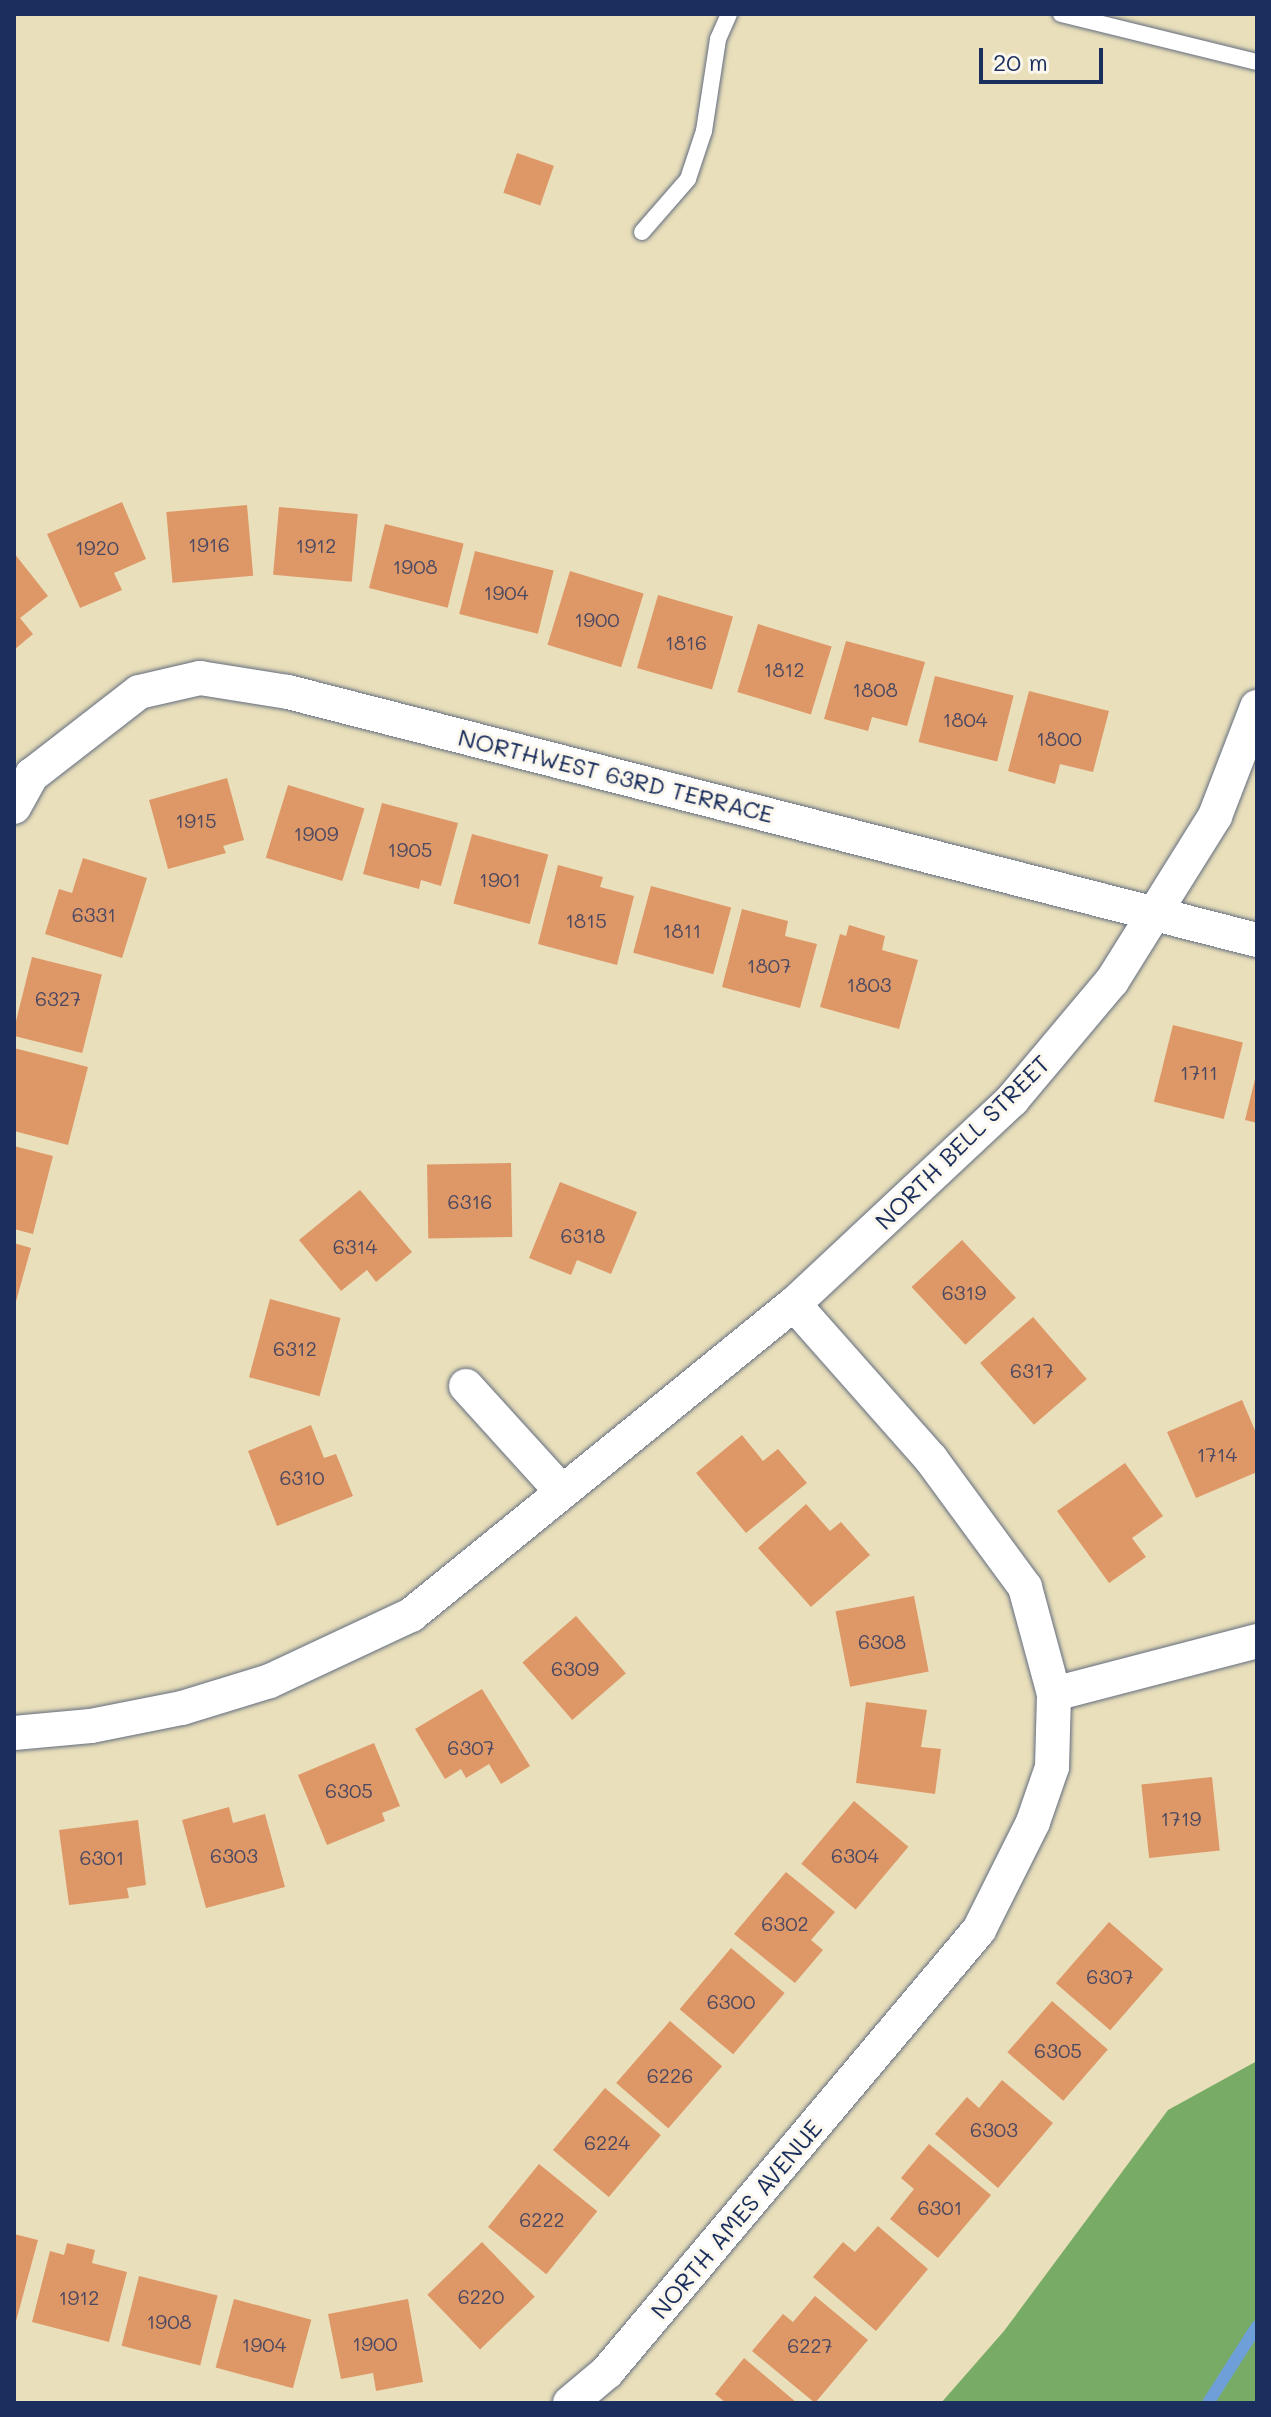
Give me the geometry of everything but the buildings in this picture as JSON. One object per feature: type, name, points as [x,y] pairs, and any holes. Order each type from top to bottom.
[{"type":"street","name":"NORTHWEST 63RD TERRACE","points":[[14,807],[32,775],[139,692],[200,678],[304,696],[1060,887],[1156,917],[1257,940]]},
{"type":"street","name":"NORTH BELL STREET","points":[[14,1733],[91,1726],[182,1708],[270,1681],[355,1645],[411,1615],[794,1304],[1012,1100],[1112,981],[1156,917],[1215,816],[1257,707]]},
{"type":"street","points":[[794,1304],[931,1459],[1025,1587],[1054,1694],[1257,1641]]},
{"type":"street","points":[[466,1386],[562,1492]]},
{"type":"street","name":"NORTH AMES AVENUE","points":[[570,2403],[607,2372],[979,1930],[1033,1822],[1052,1767],[1054,1694]]},
{"type":"lane","points":[[642,232],[688,179],[704,131],[718,39],[729,14]]},
{"type":"lane","points":[[1061,14],[1257,62]]},
{"type":"green space","points":[[1257,2061],[1257,2403],[941,2403],[1004,2331],[1168,2110]]},
{"type":"waterway","points":[[1208,2403],[1257,2326]]}]
